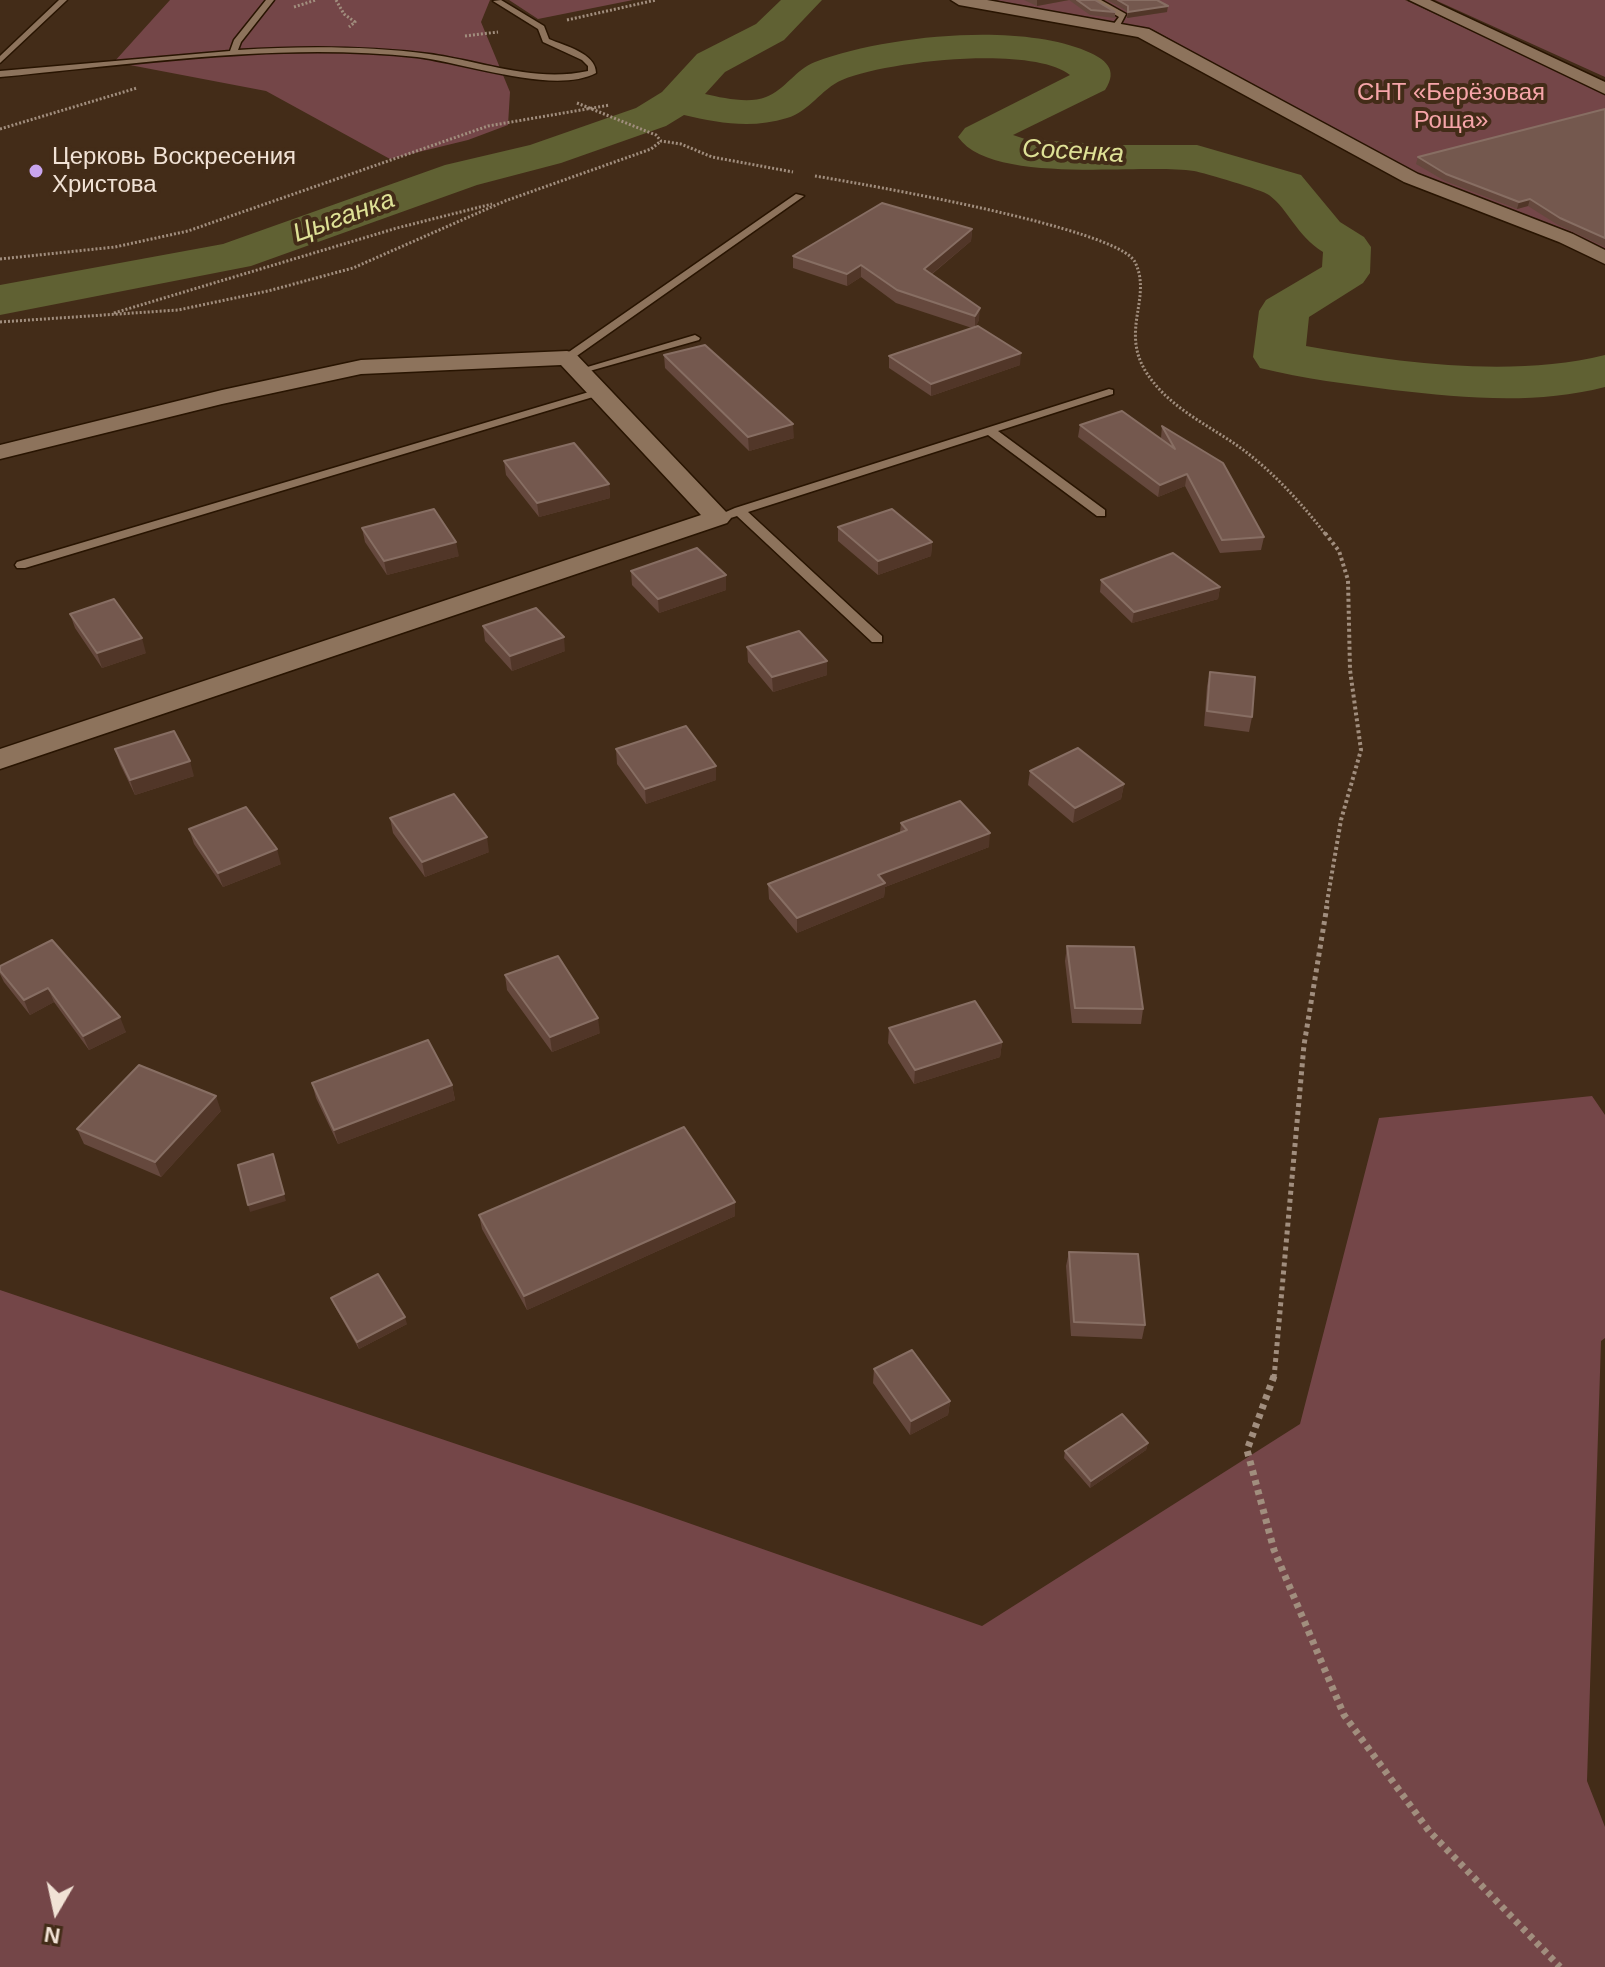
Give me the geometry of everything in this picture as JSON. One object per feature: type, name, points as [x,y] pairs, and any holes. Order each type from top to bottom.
[{"type":"street","points":[[959,0],[1143,33],[1411,178],[1566,238],[1605,258]]},
{"type":"street","points":[[1417,0],[1605,89]]},
{"type":"street","points":[[0,452],[222,397],[361,367],[573,364],[728,515],[0,759]]},
{"type":"lane","points":[[0,61],[63,0]]},
{"type":"lane","points":[[232,55],[237,42],[270,0]]},
{"type":"lane","points":[[1095,0],[1123,16],[1114,29]]},
{"type":"lane","points":[[0,74],[333,50],[451,59],[553,78],[566,79],[592,73],[592,66],[585,58],[546,40],[541,28],[497,1]]},
{"type":"lane","points":[[573,364],[799,196]]},
{"type":"lane","points":[[573,364],[695,338]]},
{"type":"lane","points":[[21,565],[599,392]]},
{"type":"lane","points":[[728,515],[1109,392]]},
{"type":"lane","points":[[990,431],[1101,513]]},
{"type":"lane","points":[[728,515],[877,639]]},
{"type":"path","points":[[0,129],[146,85]]},
{"type":"path","points":[[0,259],[115,247],[188,231],[488,126],[610,105]]},
{"type":"path","points":[[595,110],[656,135],[661,141],[681,144],[712,157],[917,194],[1055,227],[1108,244],[1133,258],[1140,275],[1134,337],[1138,361],[1146,373],[1170,400],[1248,453],[1305,507],[1339,551],[1348,580],[1350,670],[1361,750],[1341,820],[1304,1045],[1273,1384],[1247,1450],[1274,1550],[1344,1715],[1429,1831],[1560,1967]]},
{"type":"path","points":[[0,322],[178,310],[353,268],[505,201],[651,149],[661,141]]},
{"type":"path","points":[[102,316],[205,288],[421,219],[505,201]]},
{"type":"green space","points":[[170,0],[490,0],[481,22],[510,92],[508,125],[468,140],[390,159],[266,91],[114,62]]},
{"type":"green space","points":[[509,0],[633,0],[538,19]]},
{"type":"green space","name":"СНТ «Берёзовая Роща»","points":[[995,0],[1405,0],[1605,93],[1605,255],[1413,175],[1152,29],[1104,24]]},
{"type":"green space","points":[[1435,0],[1605,0],[1605,77]]},
{"type":"green space","points":[[1592,1096],[1605,1115],[1605,1338],[1601,1341],[1587,1781],[1605,1827],[1605,1967],[0,1967],[0,1290],[640,1506],[982,1626],[1300,1424],[1379,1118]]},
{"type":"building","points":[[1077,0],[1095,0],[1115,12],[1091,10]]},
{"type":"building","points":[[1118,0],[1157,0],[1168,6],[1128,12],[1128,6]]},
{"type":"building","points":[[1605,109],[1605,238],[1560,218],[1530,199],[1519,202],[1446,174],[1418,157]]},
{"type":"building","points":[[882,203],[972,229],[924,269],[980,308],[975,316],[897,290],[861,265],[847,274],[793,256]]},
{"type":"building","points":[[978,326],[1021,353],[931,384],[889,356]]},
{"type":"building","points":[[705,345],[793,424],[748,437],[664,355]]},
{"type":"building","points":[[1122,411],[1175,449],[1162,426],[1223,463],[1264,537],[1222,540],[1187,474],[1160,485],[1080,425]]},
{"type":"building","points":[[574,443],[609,484],[537,503],[504,461]]},
{"type":"building","points":[[434,509],[456,542],[384,561],[362,528]]},
{"type":"building","points":[[892,509],[932,542],[878,561],[838,527]]},
{"type":"building","points":[[697,548],[726,575],[658,599],[631,571]]},
{"type":"building","points":[[1173,553],[1220,587],[1134,612],[1101,580]]},
{"type":"building","points":[[114,599],[142,638],[97,653],[70,614]]},
{"type":"building","points":[[536,608],[564,637],[510,656],[483,626]]},
{"type":"building","points":[[799,631],[827,661],[772,677],[747,647]]},
{"type":"building","points":[[1210,672],[1255,677],[1252,717],[1207,711]]},
{"type":"building","points":[[686,726],[716,766],[645,789],[616,749]]},
{"type":"building","points":[[174,731],[190,761],[130,780],[115,749]]},
{"type":"building","points":[[1078,748],[1124,784],[1075,808],[1030,771]]},
{"type":"building","points":[[454,794],[487,837],[422,862],[390,818]]},
{"type":"building","points":[[960,801],[990,833],[878,875],[885,883],[797,918],[768,884],[907,830],[901,823]]},
{"type":"building","points":[[246,807],[277,849],[218,873],[189,829]]},
{"type":"building","points":[[52,940],[120,1017],[83,1036],[48,988],[24,1000],[0,971],[0,966]]},
{"type":"building","points":[[1067,946],[1134,947],[1143,1009],[1075,1008]]},
{"type":"building","points":[[558,956],[598,1018],[550,1037],[505,975]]},
{"type":"building","points":[[975,1001],[1002,1042],[915,1070],[889,1028]]},
{"type":"building","points":[[428,1040],[452,1085],[334,1130],[312,1083]]},
{"type":"building","points":[[139,1065],[216,1096],[155,1162],[77,1129]]},
{"type":"building","points":[[684,1127],[735,1202],[524,1296],[479,1215]]},
{"type":"building","points":[[273,1154],[284,1194],[248,1205],[238,1165]]},
{"type":"building","points":[[1069,1252],[1138,1254],[1145,1325],[1074,1322]]},
{"type":"building","points":[[378,1274],[405,1317],[357,1342],[331,1298]]},
{"type":"building","points":[[912,1350],[950,1401],[911,1421],[874,1369]]},
{"type":"building","points":[[1122,1414],[1148,1443],[1091,1481],[1065,1451]]},
{"type":"waterway","name":"Сосенка","points":[[677,101],[711,63],[770,32],[803,0]]},
{"type":"waterway","name":"Сосенка","points":[[677,101],[725,110],[762,111],[780,107],[828,71],[869,60],[1003,46],[1058,54],[1091,69],[1090,81],[1006,121],[980,137],[1019,152],[1113,158],[1197,158],[1285,185],[1323,232],[1347,247],[1346,273],[1284,311],[1279,357],[1328,366],[1481,384],[1573,379],[1605,371]]},
{"type":"waterway","name":"Цыганка","points":[[0,300],[234,256],[461,175],[545,154],[651,117],[677,101]]},
{"type":"place","name":"Церковь Воскресения Христова","points":[[36,171]]}]
